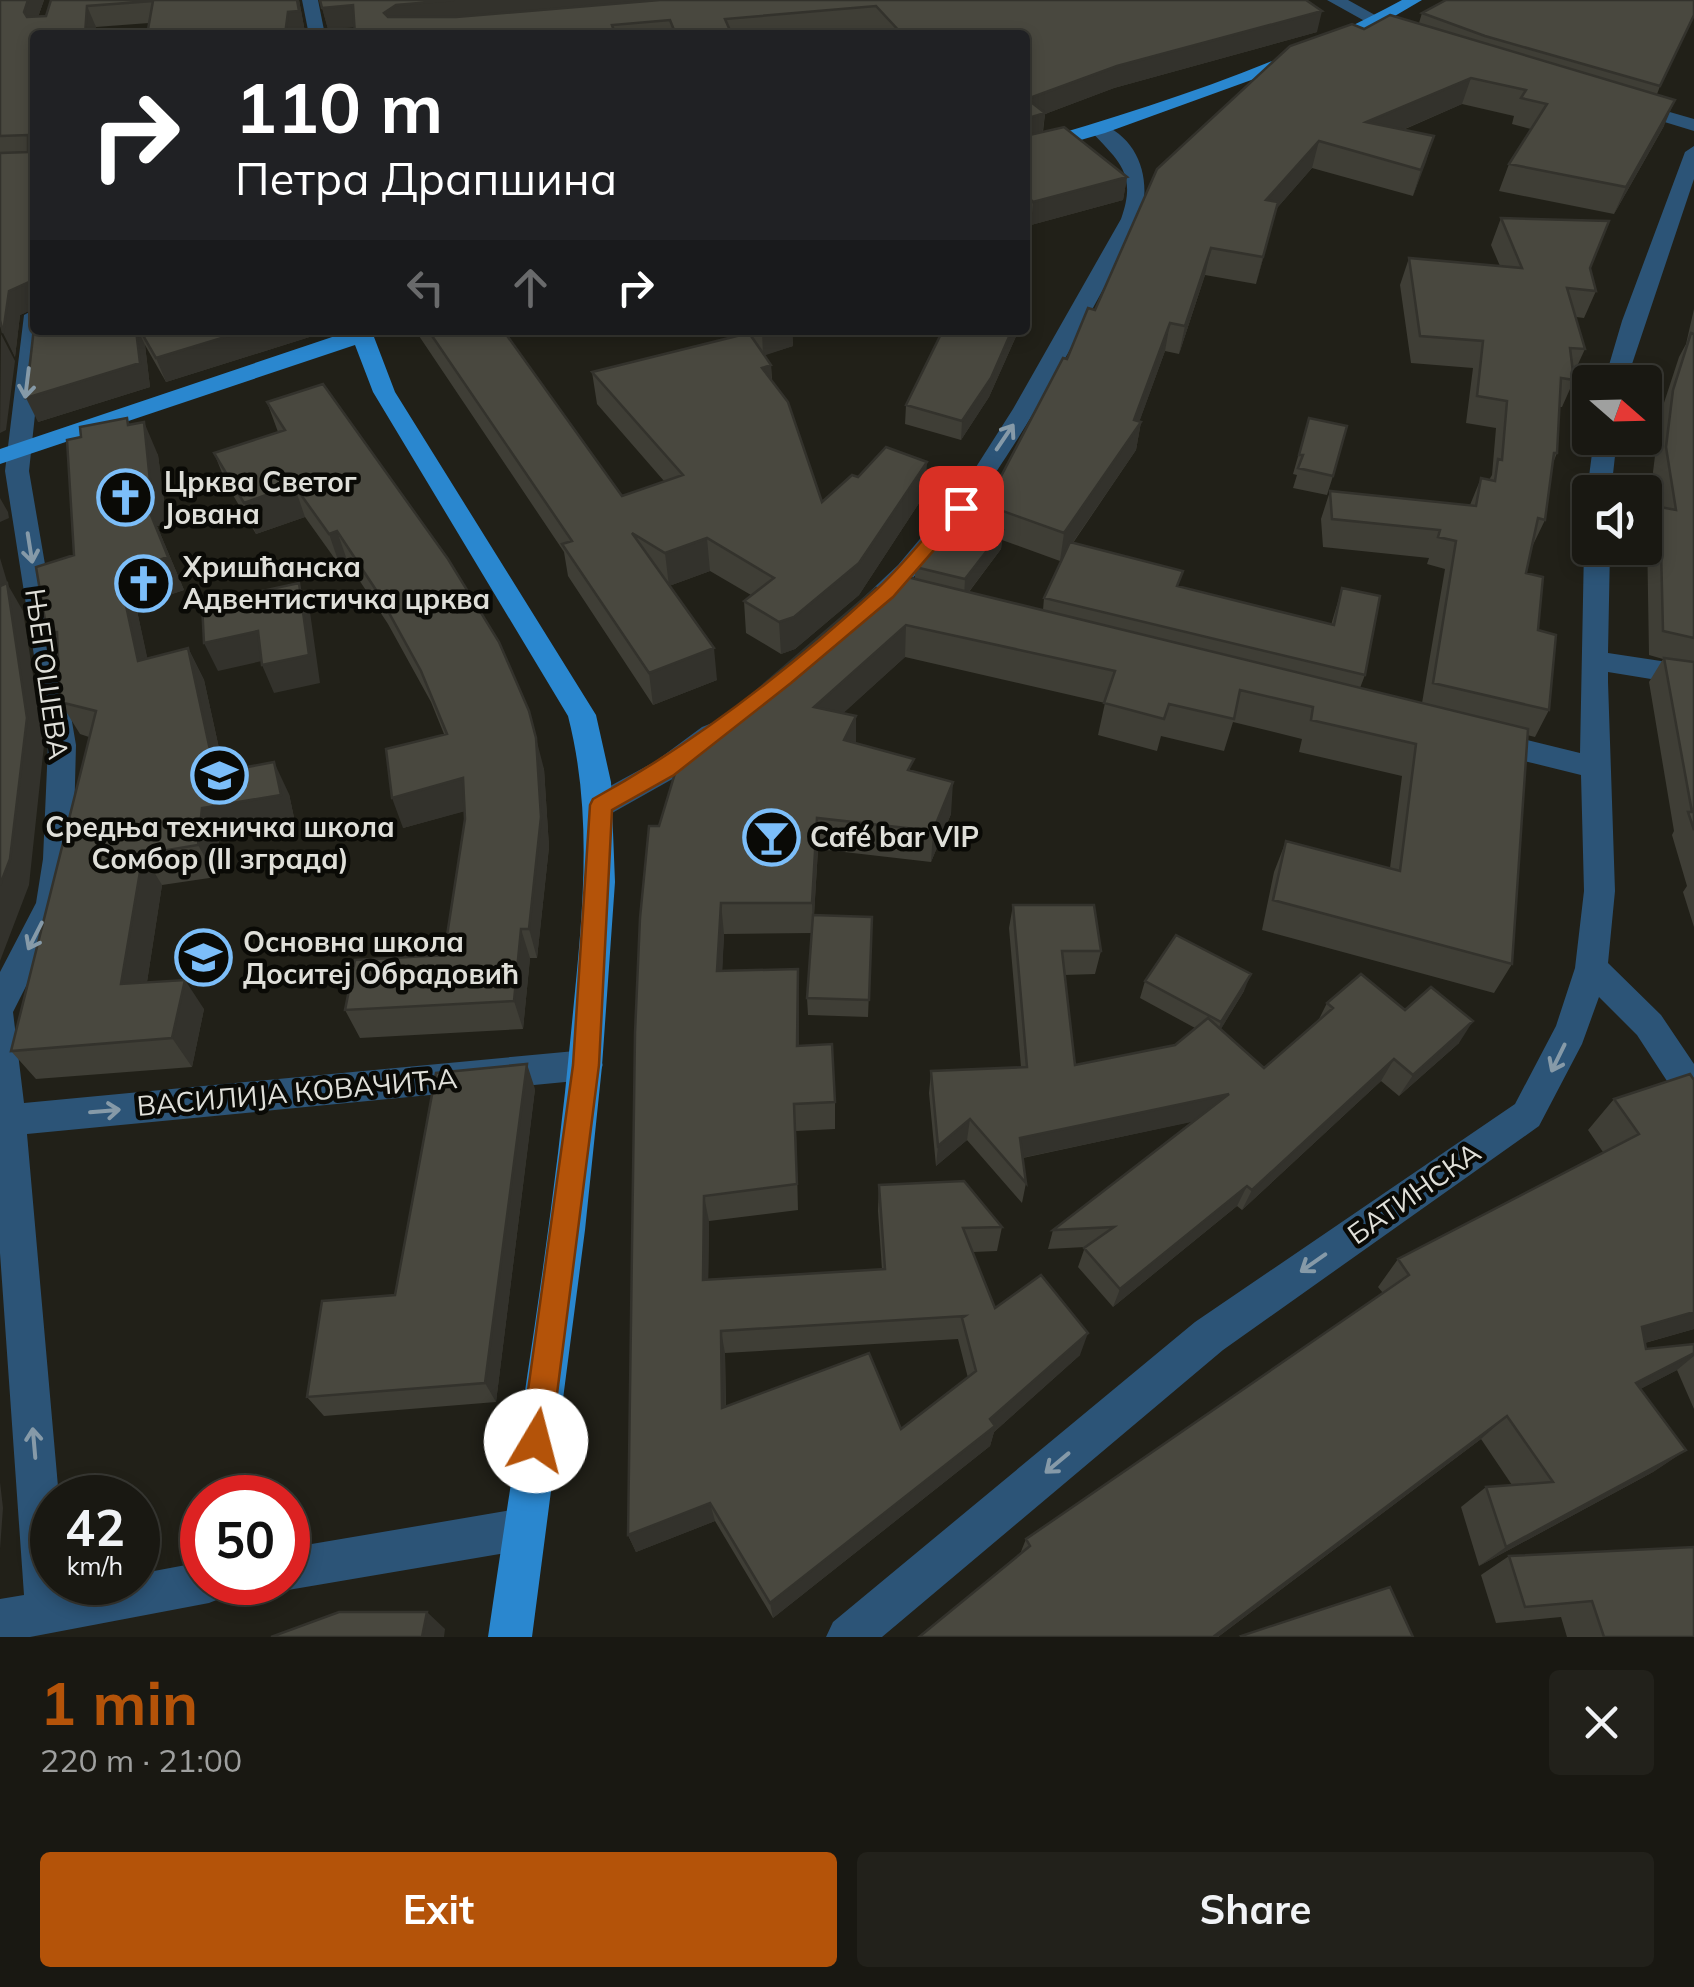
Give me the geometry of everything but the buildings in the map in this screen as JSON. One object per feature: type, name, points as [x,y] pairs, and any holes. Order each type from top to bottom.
[{"type":"main road","points":[[1030,149],[1098,129],[1336,43],[1414,0]]},
{"type":"main road","points":[[9,454],[354,335]]},
{"type":"main road","points":[[367,335],[384,392],[582,715],[598,775],[601,805],[586,1065],[510,1637]]},
{"type":"street","points":[[310,0],[316,30]]},
{"type":"street","points":[[1334,0],[1421,43]]},
{"type":"street","points":[[1602,98],[1694,124]]},
{"type":"street","points":[[856,617],[886,592],[961,508],[1031,400],[1124,232],[1138,199],[1135,172],[1123,148],[1098,129]]},
{"type":"street","points":[[1621,365],[1694,152]]},
{"type":"street","name":"ЊЕГОШЕВА","points":[[0,1005],[52,903],[58,859],[62,745],[17,471],[9,454],[31,335]]},
{"type":"street","name":"БАТИНСКА","points":[[848,1637],[1208,1336],[1527,1115],[1570,1032],[1592,967],[1602,888],[1595,767],[1597,565]]},
{"type":"street","points":[[886,592],[923,602]]},
{"type":"street","points":[[1594,660],[1694,676]]},
{"type":"street","points":[[601,805],[666,769],[725,724]]},
{"type":"street","points":[[1459,734],[1595,767]]},
{"type":"street","points":[[1592,967],[1649,1025],[1694,1093]]},
{"type":"street","points":[[0,1019],[47,1610]]},
{"type":"street","name":"ВАСИЛИЈА КОВАЧИЋА","points":[[8,1120],[586,1065]]},
{"type":"street","points":[[310,1565],[524,1529]]},
{"type":"street","points":[[0,1621],[180,1587]]},
{"type":"place","name":"Црква Светог Јована","points":[[125,498]]},
{"type":"place","name":"Хришћанска Адвентистичка црква","points":[[144,583]]},
{"type":"place","name":"Средња техничка школа Сомбор (II зграда)","points":[[220,776]]},
{"type":"place","name":"Café bar VIP","points":[[771,837]]},
{"type":"place","name":"Основна школа Доситеј Обрадовић","points":[[204,958]]},
{"type":"route","points":[[536,1441],[586,1065],[602,843],[601,805],[666,769],[784,678],[886,592],[961,508]]}]
